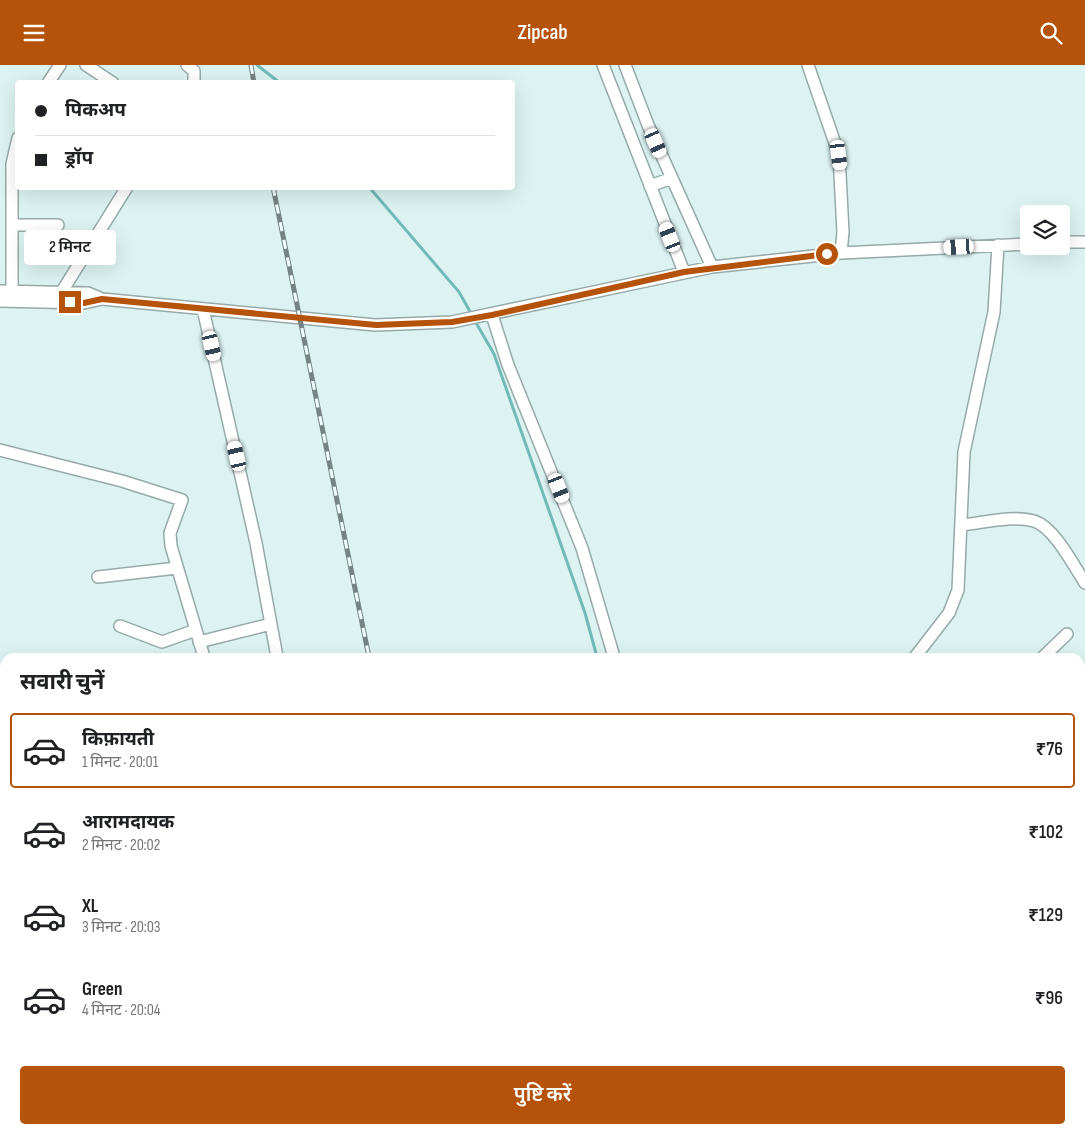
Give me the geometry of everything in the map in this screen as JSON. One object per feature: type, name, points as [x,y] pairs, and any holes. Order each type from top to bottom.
[{"type":"street","points":[[50,80],[60,65]]},
{"type":"street","points":[[86,65],[109,80]]},
{"type":"street","points":[[187,65],[194,71],[194,80]]},
{"type":"street","points":[[603,65],[684,272]]},
{"type":"street","points":[[625,65],[672,178],[712,267]]},
{"type":"street","points":[[808,65],[839,155],[842,205],[841,253]]},
{"type":"street","points":[[15,144],[6,164],[6,211],[12,225],[6,295],[59,296],[84,303],[102,299],[376,325],[452,322],[489,316],[712,267],[841,253],[1020,244]]},
{"type":"street","points":[[650,186],[672,178]]},
{"type":"street","points":[[59,296],[125,190]]},
{"type":"street","points":[[12,225],[58,225]]},
{"type":"street","points":[[1070,242],[1085,241]]},
{"type":"street","points":[[918,653],[949,613],[957,596],[964,452],[994,312],[998,245]]},
{"type":"street","points":[[203,309],[245,492],[276,653]]},
{"type":"street","points":[[489,316],[582,548],[613,653]]},
{"type":"street","points":[[0,450],[122,481],[182,500],[170,533],[170,545],[203,653]]},
{"type":"street","points":[[961,525],[1022,519],[1035,522],[1047,529],[1085,583]]},
{"type":"street","points":[[98,577],[122,576],[177,568]]},
{"type":"street","points":[[120,626],[162,642],[271,624]]},
{"type":"street","points":[[1047,653],[1067,634]]},
{"type":"waterway","points":[[257,65],[276,80]]},
{"type":"waterway","points":[[372,190],[459,292],[472,315]]},
{"type":"waterway","points":[[475,321],[494,354],[585,613],[596,653]]},
{"type":"railway","points":[[251,65],[254,80]]},
{"type":"railway","points":[[274,190],[368,653]]},
{"type":"route","points":[[70,302],[84,303],[102,299],[376,325],[452,322],[492,315],[684,272],[827,254]]}]
